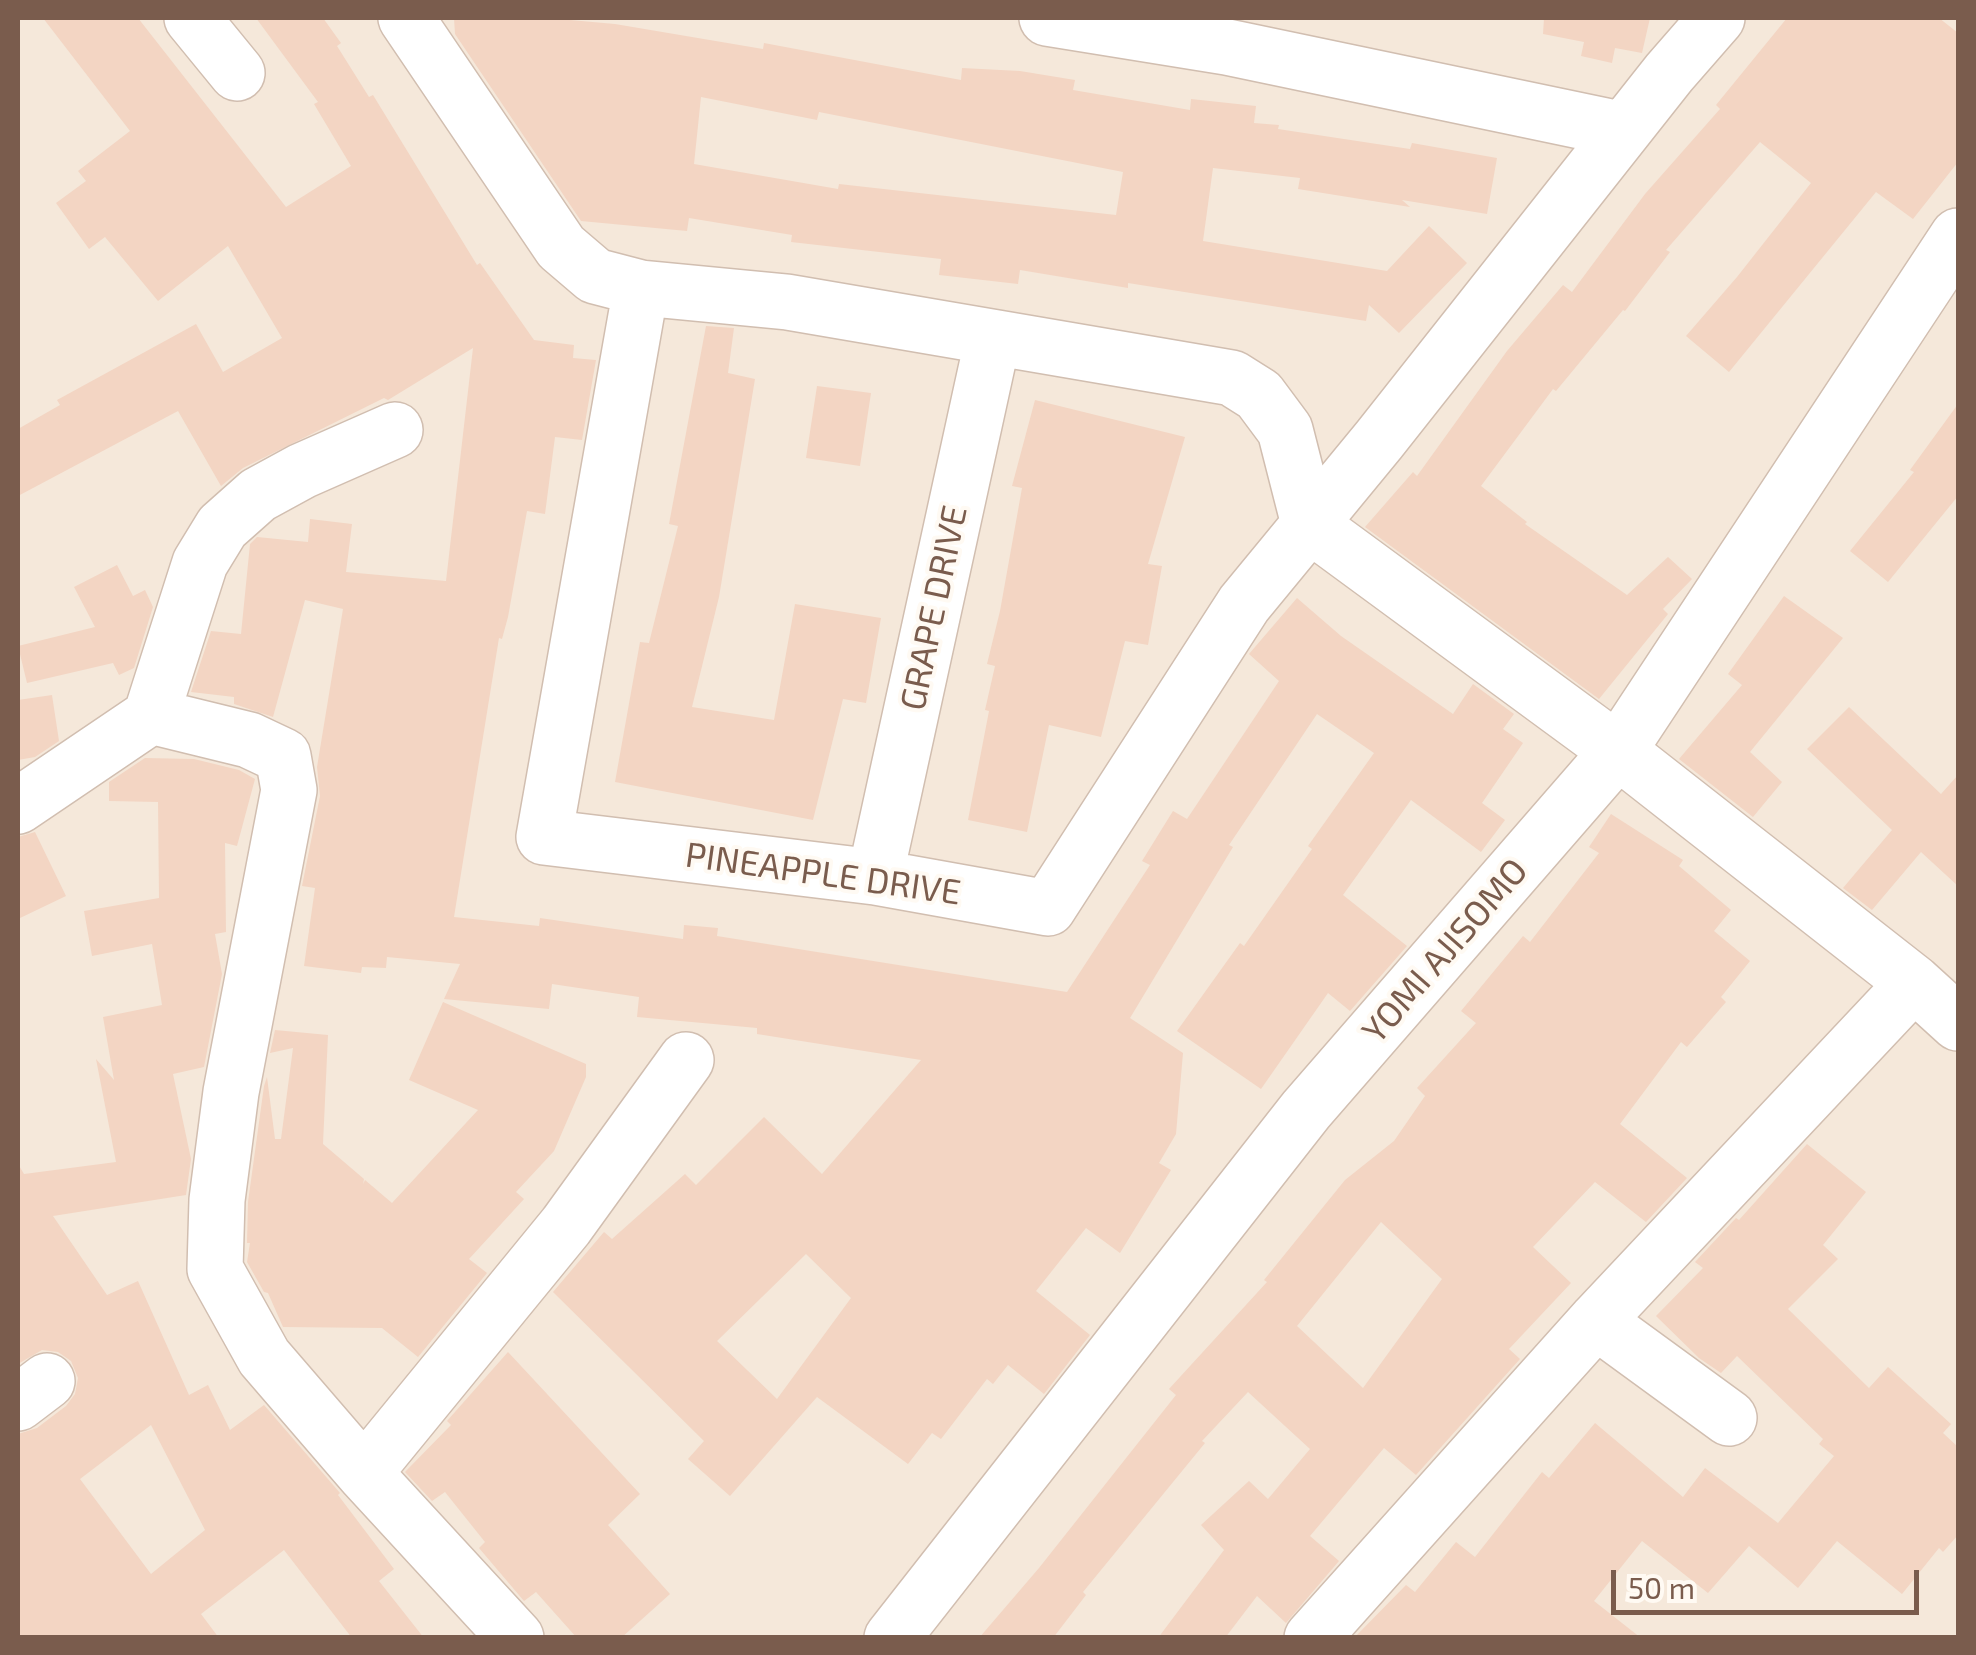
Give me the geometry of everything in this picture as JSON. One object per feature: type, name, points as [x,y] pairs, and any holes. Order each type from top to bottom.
[{"type":"street","points":[[192,18],[237,73]]},
{"type":"street","points":[[406,18],[561,247],[595,276],[641,288],[786,302],[1232,378],[1260,395],[1285,430],[1309,524],[1618,751],[1914,983],[1958,1022]]},
{"type":"street","points":[[1048,18],[1227,46],[1624,130]]},
{"type":"street","points":[[1309,524],[1717,18]]},
{"type":"street","name":"YOMI AJISOMO","points":[[892,1638],[1306,1110],[1618,751],[1958,236]]},
{"type":"street","name":"PINEAPPLE DRIVE","points":[[641,288],[544,837],[874,877],[1048,908],[1244,604],[1309,524]]},
{"type":"street","name":"GRAPE DRIVE","points":[[874,877],[993,338]]},
{"type":"street","points":[[18,806],[152,716],[200,563],[222,527],[272,487],[396,430]]},
{"type":"street","points":[[152,716],[249,740],[283,756],[290,790],[231,1092],[217,1200],[215,1269],[264,1357],[516,1638]]},
{"type":"street","points":[[1312,1638],[1596,1321],[1914,983]]},
{"type":"street","points":[[364,1472],[566,1226],[686,1060]]},
{"type":"street","points":[[1596,1321],[1728,1418]]},
{"type":"shaded area","points":[[18,18],[1958,18],[1958,1637],[18,1637]]},
{"type":"building","points":[[43,18],[138,18],[286,207],[351,166],[314,104],[318,102],[256,18],[323,18],[477,265],[480,263],[534,340],[574,345],[573,358],[596,360],[582,440],[555,437],[545,514],[527,511],[508,617],[502,639],[499,638],[454,917],[539,926],[540,918],[683,939],[684,925],[718,928],[717,936],[1067,992],[1150,865],[1142,861],[1173,811],[1187,819],[1279,681],[1249,654],[1297,598],[1341,636],[1453,714],[1473,684],[1514,714],[1503,729],[1523,743],[1482,803],[1505,820],[1481,852],[1411,800],[1343,895],[1407,946],[1350,1011],[1328,993],[1261,1089],[1177,1031],[1240,943],[1244,946],[1374,753],[1317,714],[1229,845],[1233,847],[1130,1018],[1183,1053],[1176,1134],[1159,1163],[1171,1170],[1120,1253],[1086,1228],[1036,1291],[1090,1335],[1044,1394],[1008,1365],[993,1384],[987,1379],[941,1439],[932,1433],[908,1464],[817,1397],[730,1496],[688,1459],[704,1441],[553,1292],[604,1232],[612,1239],[685,1174],[696,1185],[764,1117],[822,1174],[921,1060],[757,1034],[757,1028],[637,1017],[639,997],[552,984],[549,1009],[444,999],[460,964],[387,957],[386,968],[362,967],[361,973],[304,966],[315,888],[302,886],[320,796],[317,767],[343,609],[305,600],[273,717],[234,704],[234,697],[191,692],[211,631],[241,634],[250,544],[257,537],[308,542],[310,519],[352,524],[346,572],[446,581],[473,348],[388,400],[384,398],[243,468],[221,486],[178,411],[18,496],[18,429],[60,405],[57,400],[196,324],[223,372],[282,338],[228,246],[158,301],[105,237],[89,249],[56,203],[86,181],[78,171],[130,131]],"holes":[[[806,1254],[851,1298],[777,1399],[717,1341]]]},
{"type":"building","points":[[454,18],[548,18],[615,24],[763,49],[764,43],[961,80],[962,68],[1020,71],[1075,80],[1073,90],[1190,110],[1191,99],[1256,106],[1254,123],[1279,125],[1278,129],[1410,149],[1412,143],[1497,158],[1487,214],[1402,200],[1410,207],[1298,189],[1300,178],[1213,168],[1203,241],[1387,271],[1429,226],[1467,263],[1399,333],[1369,305],[1366,321],[1020,270],[1018,284],[939,275],[941,259],[791,242],[792,235],[689,218],[687,231],[581,221],[455,34]],"holes":[[[701,97],[817,120],[819,112],[1123,172],[1116,215],[839,184],[838,189],[694,164]]]},
{"type":"building","points":[[1544,18],[1650,18],[1642,53],[1615,48],[1612,63],[1581,56],[1584,42],[1543,34]]},
{"type":"building","points":[[1787,18],[1939,18],[1958,33],[1958,162],[1913,219],[1876,192],[1729,372],[1686,336],[1811,183],[1760,142],[1666,250],[1670,252],[1625,311],[1556,391],[1553,389],[1481,486],[1525,524],[1627,595],[1668,557],[1692,579],[1663,609],[1668,614],[1599,699],[1365,527],[1413,472],[1417,476],[1507,351],[1563,285],[1572,292],[1645,194],[1720,109],[1716,105]]},
{"type":"building","points":[[706,326],[734,328],[728,373],[755,379],[719,597],[692,707],[774,720],[795,604],[881,618],[866,703],[843,699],[813,820],[615,782],[640,642],[649,643],[678,526],[669,524]]},
{"type":"building","points":[[817,386],[871,393],[860,466],[806,458]]},
{"type":"building","points":[[1035,400],[1185,437],[1148,564],[1162,566],[1148,645],[1125,641],[1101,737],[1049,725],[1027,832],[968,820],[995,666],[987,664],[1022,488],[1012,486]]},
{"type":"building","points":[[1958,404],[1958,496],[1888,582],[1850,551],[1914,472],[1910,470]]},
{"type":"building","points":[[117,565],[133,596],[145,590],[153,607],[134,668],[119,675],[113,663],[27,683],[18,646],[95,627],[74,587]]},
{"type":"building","points":[[1784,596],[1843,638],[1750,752],[1782,782],[1753,817],[1679,759],[1742,685],[1728,674]]},
{"type":"building","points":[[52,695],[59,741],[35,757],[18,760],[18,700]]},
{"type":"building","points":[[1849,707],[1941,794],[1958,775],[1958,886],[1921,852],[1872,910],[1843,888],[1892,830],[1807,749]]},
{"type":"building","points":[[145,758],[194,759],[239,770],[255,779],[237,846],[225,843],[226,932],[215,934],[222,974],[204,1067],[173,1074],[191,1159],[186,1195],[53,1216],[107,1295],[138,1281],[189,1395],[208,1385],[230,1430],[264,1405],[340,1493],[394,1569],[379,1581],[424,1638],[352,1638],[284,1550],[201,1614],[219,1638],[18,1638],[18,1434],[37,1428],[66,1406],[75,1394],[78,1378],[71,1361],[58,1352],[42,1350],[18,1364],[18,1164],[24,1174],[116,1162],[96,1059],[114,1080],[103,1017],[162,1005],[152,944],[92,956],[84,911],[159,898],[158,802],[109,801],[109,782]],"holes":[[[151,1425],[205,1530],[151,1574],[80,1479]]]},
{"type":"building","points":[[1611,814],[1683,860],[1679,866],[1731,910],[1714,931],[1750,961],[1721,997],[1726,1002],[1687,1047],[1681,1042],[1620,1124],[1687,1178],[1646,1222],[1595,1182],[1533,1247],[1571,1283],[1509,1349],[1520,1359],[1416,1475],[1384,1448],[1310,1536],[1339,1561],[1286,1623],[1257,1596],[1225,1638],[1158,1638],[1224,1550],[1201,1525],[1249,1481],[1268,1499],[1310,1449],[1248,1392],[1202,1441],[1205,1443],[1083,1592],[1086,1595],[1053,1638],[979,1638],[1176,1395],[1169,1389],[1267,1282],[1264,1280],[1345,1180],[1394,1141],[1425,1096],[1417,1088],[1476,1023],[1461,1011],[1523,936],[1530,942],[1599,853],[1589,847]],"holes":[[[1381,1222],[1442,1279],[1363,1388],[1297,1326]]]},
{"type":"building","points":[[35,832],[66,896],[18,919],[18,837]]},
{"type":"building","points":[[443,1002],[586,1064],[586,1077],[554,1151],[516,1192],[524,1199],[469,1259],[487,1273],[418,1357],[382,1328],[283,1327],[268,1293],[247,1262],[248,1202],[264,1086],[267,1077],[275,1139],[281,1139],[293,1048],[270,1053],[275,1030],[328,1035],[323,1144],[364,1179],[363,1184],[365,1180],[392,1203],[478,1110],[409,1080]]},
{"type":"building","points":[[1807,1144],[1866,1192],[1823,1245],[1838,1259],[1788,1309],[1869,1388],[1888,1367],[1951,1424],[1943,1433],[1958,1447],[1958,1535],[1943,1552],[1939,1548],[1902,1594],[1837,1541],[1798,1588],[1749,1546],[1708,1593],[1642,1541],[1594,1601],[1641,1638],[1354,1638],[1406,1585],[1415,1592],[1456,1542],[1475,1557],[1542,1472],[1549,1478],[1595,1423],[1683,1497],[1705,1468],[1778,1523],[1834,1456],[1819,1444],[1823,1439],[1737,1356],[1721,1373],[1699,1358],[1656,1316],[1703,1268],[1695,1262]]},
{"type":"building","points":[[508,1352],[640,1494],[608,1525],[670,1594],[621,1638],[577,1638],[536,1592],[524,1601],[479,1548],[485,1542],[445,1492],[432,1501],[405,1472],[451,1425],[447,1421]]}]
